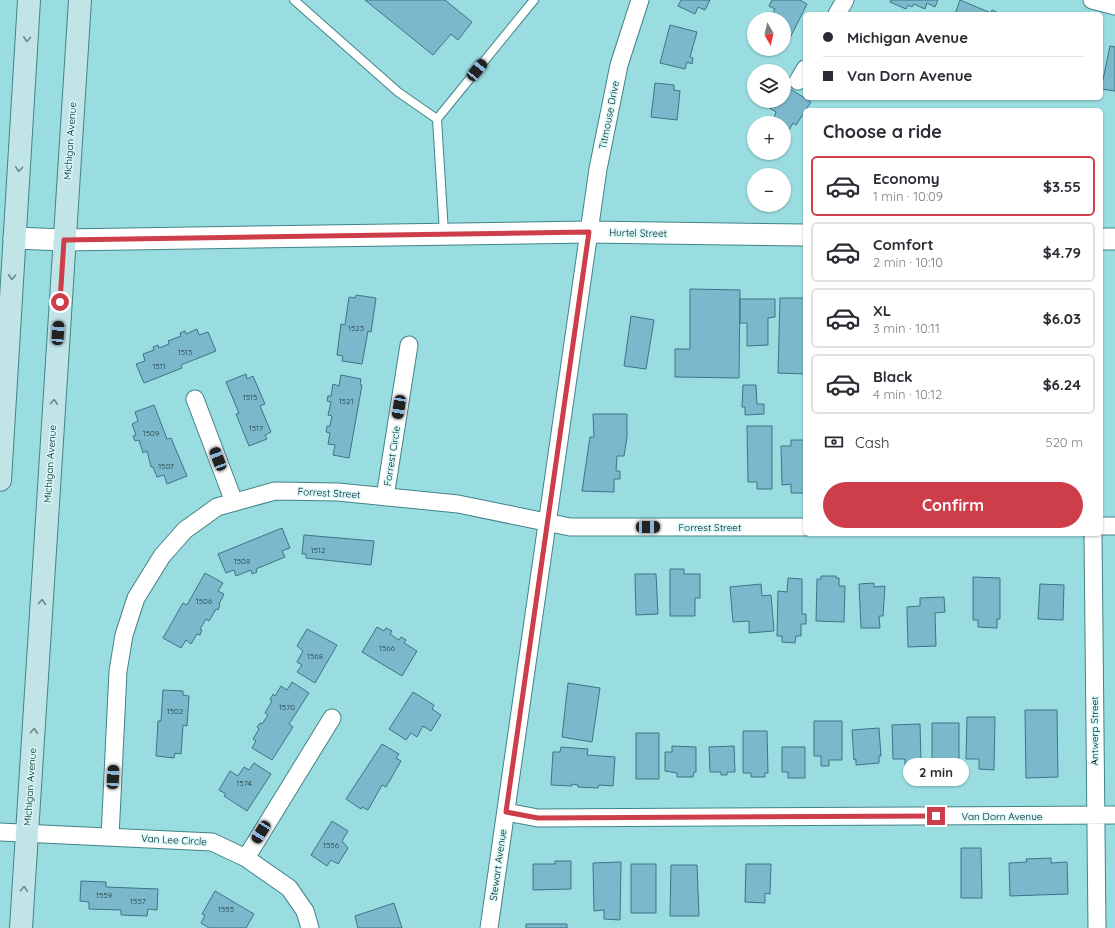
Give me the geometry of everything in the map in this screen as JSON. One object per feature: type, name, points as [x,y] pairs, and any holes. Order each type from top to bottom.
[{"type":"main road","points":[[0,480],[2,406],[29,0]]},
{"type":"main road","name":"Michigan Avenue","points":[[21,928],[80,0]]},
{"type":"street","name":"Titmouse Drive","points":[[589,232],[598,169],[619,65],[640,0]]},
{"type":"street","points":[[838,12],[845,0]]},
{"type":"street","points":[[1092,0],[1115,6]]},
{"type":"street","name":"Hurtel Street","points":[[14,238],[64,240],[589,232],[803,235]]},
{"type":"street","name":"Stewart Avenue","points":[[489,928],[589,232]]},
{"type":"street","points":[[1103,239],[1115,239]]},
{"type":"street","name":"Forrest Circle","points":[[385,497],[409,345]]},
{"type":"street","points":[[195,400],[234,502]]},
{"type":"street","name":"Forrest Street","points":[[110,837],[118,671],[124,635],[136,598],[162,556],[185,530],[217,507],[275,491],[338,492],[458,504],[570,527],[803,527]]},
{"type":"street","points":[[1103,526],[1115,526]]},
{"type":"street","name":"Antwerp Street","points":[[1093,536],[1096,928]]},
{"type":"street","points":[[246,858],[332,718]]},
{"type":"street","name":"Van Dorn Avenue","points":[[506,812],[538,818],[1115,815]]},
{"type":"street","name":"Van Lee Circle","points":[[0,832],[212,842],[246,858],[289,888],[305,911],[310,928]]},
{"type":"lane","points":[[294,0],[398,92],[437,119]]},
{"type":"lane","points":[[444,234],[437,119],[534,0]]},
{"type":"building","points":[[365,0],[445,0],[472,22],[458,40],[451,34],[433,55]]},
{"type":"building","points":[[681,0],[710,0],[705,10],[698,7],[695,14],[678,6]]},
{"type":"building","points":[[772,0],[800,0],[807,4],[791,36],[791,12],[774,12],[775,9],[769,6]]},
{"type":"building","points":[[891,0],[938,0],[935,7],[927,3],[925,9],[914,4],[912,7],[908,5],[906,9],[890,2]]},
{"type":"building","points":[[960,0],[989,12],[956,12]]},
{"type":"building","points":[[670,25],[697,32],[690,57],[693,58],[692,64],[687,62],[685,69],[660,63]]},
{"type":"building","points":[[1110,46],[1115,47],[1115,91],[1103,89],[1103,79]]},
{"type":"building","points":[[655,83],[674,85],[674,90],[680,91],[677,120],[651,117]]},
{"type":"building","points":[[791,89],[803,97],[803,100],[811,102],[807,108],[803,108],[803,114],[796,125],[793,123],[791,126],[791,116],[775,116],[776,112],[770,108],[791,108]]},
{"type":"building","points":[[690,289],[740,290],[739,378],[675,377],[675,349],[690,349]]},
{"type":"building","points":[[356,295],[376,298],[371,332],[368,331],[362,364],[342,361],[343,356],[337,355],[341,324],[345,325],[349,297],[355,298]]},
{"type":"building","points":[[780,298],[803,298],[803,374],[778,373]]},
{"type":"building","points":[[740,299],[775,299],[775,317],[768,318],[768,345],[747,346],[747,323],[740,323]]},
{"type":"building","points":[[631,316],[654,320],[646,369],[624,366]]},
{"type":"building","points":[[197,329],[199,335],[208,332],[216,351],[181,365],[182,368],[144,383],[136,364],[145,361],[143,354],[154,350],[153,347],[158,345],[159,348],[169,344],[168,341],[181,336],[180,333],[185,331],[186,334]]},
{"type":"building","points":[[246,374],[247,379],[253,376],[265,404],[260,406],[271,432],[265,435],[267,439],[249,446],[236,414],[239,413],[226,382]]},
{"type":"building","points":[[341,375],[361,379],[360,385],[362,385],[349,458],[333,455],[335,445],[328,444],[330,433],[326,432],[327,426],[330,426],[332,416],[328,415],[331,402],[327,401],[328,396],[331,396],[333,384],[339,386]]},
{"type":"building","points":[[743,385],[756,385],[757,404],[764,404],[764,414],[745,415],[745,407],[742,407]]},
{"type":"building","points":[[154,405],[167,439],[171,438],[187,476],[167,484],[164,475],[157,477],[153,467],[151,467],[147,451],[143,453],[139,440],[135,441],[133,436],[136,435],[132,424],[138,421],[135,412]]},
{"type":"building","points":[[593,414],[627,414],[627,437],[624,456],[617,456],[616,471],[620,471],[620,479],[614,479],[614,492],[582,491],[590,437],[594,437]]},
{"type":"building","points":[[747,426],[772,426],[772,489],[757,489],[757,482],[748,482]]},
{"type":"building","points":[[791,440],[803,440],[803,493],[791,493],[791,484],[782,485],[781,446],[791,446]]},
{"type":"building","points":[[282,528],[290,548],[282,551],[285,557],[256,569],[257,572],[252,574],[251,570],[236,576],[234,570],[226,573],[218,554]]},
{"type":"building","points":[[304,535],[374,541],[371,565],[306,558],[306,554],[302,554]]},
{"type":"building","points":[[670,569],[684,569],[684,574],[700,574],[700,598],[695,598],[695,616],[670,616]]},
{"type":"building","points":[[205,573],[223,583],[218,591],[224,594],[218,610],[216,609],[209,621],[206,619],[200,629],[202,630],[200,635],[197,634],[191,644],[186,640],[181,648],[163,638],[183,603],[187,605]]},
{"type":"building","points":[[635,574],[656,574],[658,614],[636,615]]},
{"type":"building","points":[[821,576],[836,576],[836,578],[839,578],[839,586],[845,586],[844,622],[816,621],[817,579],[821,579]]},
{"type":"building","points":[[973,577],[1000,578],[1000,619],[997,619],[997,628],[978,627],[978,620],[973,620]]},
{"type":"building","points":[[788,578],[802,579],[802,614],[806,614],[806,624],[801,624],[801,636],[796,636],[795,643],[782,642],[782,636],[777,636],[778,591],[787,592]]},
{"type":"building","points":[[874,583],[874,587],[885,586],[883,616],[879,616],[880,628],[861,628],[859,584]]},
{"type":"building","points":[[761,584],[762,596],[771,595],[774,631],[749,633],[749,621],[733,622],[730,587]]},
{"type":"building","points":[[1040,584],[1064,585],[1063,620],[1038,619]]},
{"type":"building","points":[[944,597],[945,612],[935,613],[936,646],[908,647],[907,607],[920,606],[920,598]]},
{"type":"building","points":[[377,627],[384,631],[386,628],[392,631],[390,634],[399,640],[401,637],[406,640],[404,643],[417,651],[402,676],[362,652]]},
{"type":"building","points":[[307,629],[337,645],[315,683],[297,672],[302,665],[297,662],[303,651],[297,646]]},
{"type":"building","points":[[292,682],[309,693],[289,724],[293,727],[272,760],[252,748],[256,741],[253,739],[259,729],[257,727],[260,723],[262,724],[268,715],[265,713],[272,701],[270,700],[273,694],[275,696],[281,686],[287,690]]},
{"type":"building","points":[[568,683],[600,688],[592,742],[562,737]]},
{"type":"building","points":[[163,690],[183,691],[183,695],[189,696],[187,726],[183,725],[181,754],[175,753],[174,758],[156,756],[158,721],[161,721]]},
{"type":"building","points":[[413,692],[434,705],[432,709],[441,715],[431,731],[423,726],[417,737],[411,733],[406,740],[389,729]]},
{"type":"building","points":[[1025,710],[1057,710],[1058,777],[1026,778]]},
{"type":"building","points":[[967,717],[995,717],[994,770],[979,769],[979,759],[966,759]]},
{"type":"building","points":[[814,721],[842,721],[842,760],[829,760],[829,766],[821,766],[821,756],[814,756]]},
{"type":"building","points":[[932,723],[959,723],[959,768],[945,768],[945,760],[932,760]]},
{"type":"building","points":[[920,724],[921,762],[918,762],[918,768],[905,768],[905,759],[893,759],[892,725]]},
{"type":"building","points":[[879,728],[881,756],[879,756],[879,763],[856,765],[856,759],[854,760],[852,730]]},
{"type":"building","points":[[743,731],[767,731],[768,773],[765,773],[765,777],[751,777],[751,773],[743,773]]},
{"type":"building","points":[[636,733],[659,733],[659,779],[636,779]]},
{"type":"building","points":[[382,744],[399,754],[396,758],[401,761],[386,787],[382,785],[368,810],[362,807],[361,809],[346,799]]},
{"type":"building","points":[[672,746],[696,747],[696,772],[694,772],[693,777],[677,777],[677,773],[665,771],[665,752],[672,752]]},
{"type":"building","points":[[734,746],[735,772],[727,772],[727,775],[721,775],[721,772],[710,772],[709,747]]},
{"type":"building","points":[[561,747],[588,749],[587,755],[615,757],[613,786],[599,785],[598,788],[578,787],[578,785],[572,784],[572,786],[551,785],[553,752],[560,752]]},
{"type":"building","points":[[782,747],[805,747],[805,778],[788,778],[788,772],[782,772]]},
{"type":"building","points":[[254,763],[271,774],[247,811],[224,796],[226,794],[219,790],[230,771],[238,776],[244,767],[249,770]]},
{"type":"building","points":[[332,821],[348,831],[342,841],[348,848],[338,864],[331,860],[327,866],[311,855]]},
{"type":"building","points":[[961,848],[981,848],[982,898],[961,898]]},
{"type":"building","points":[[1051,858],[1051,863],[1067,862],[1068,894],[1010,896],[1009,863],[1027,862],[1026,859]]},
{"type":"building","points":[[555,861],[571,861],[571,889],[533,890],[533,864],[555,864]]},
{"type":"building","points":[[621,862],[620,920],[604,919],[604,910],[594,911],[593,863]]},
{"type":"building","points":[[631,864],[656,864],[656,913],[631,913]]},
{"type":"building","points":[[746,864],[771,864],[770,894],[765,893],[765,903],[745,902]]},
{"type":"building","points":[[671,865],[697,865],[699,916],[670,916]]},
{"type":"building","points":[[81,881],[106,882],[106,887],[158,889],[157,910],[148,909],[147,916],[121,915],[121,910],[89,909],[89,902],[80,901]]},
{"type":"building","points":[[215,891],[254,914],[246,928],[209,928],[201,923],[205,915],[202,914]]},
{"type":"building","points":[[394,903],[402,928],[358,928],[355,916]]},
{"type":"building","points":[[526,924],[567,924],[567,928],[526,928]]},
{"type":"route","points":[[60,302],[64,240],[589,232],[506,812],[538,818],[936,816]]}]
